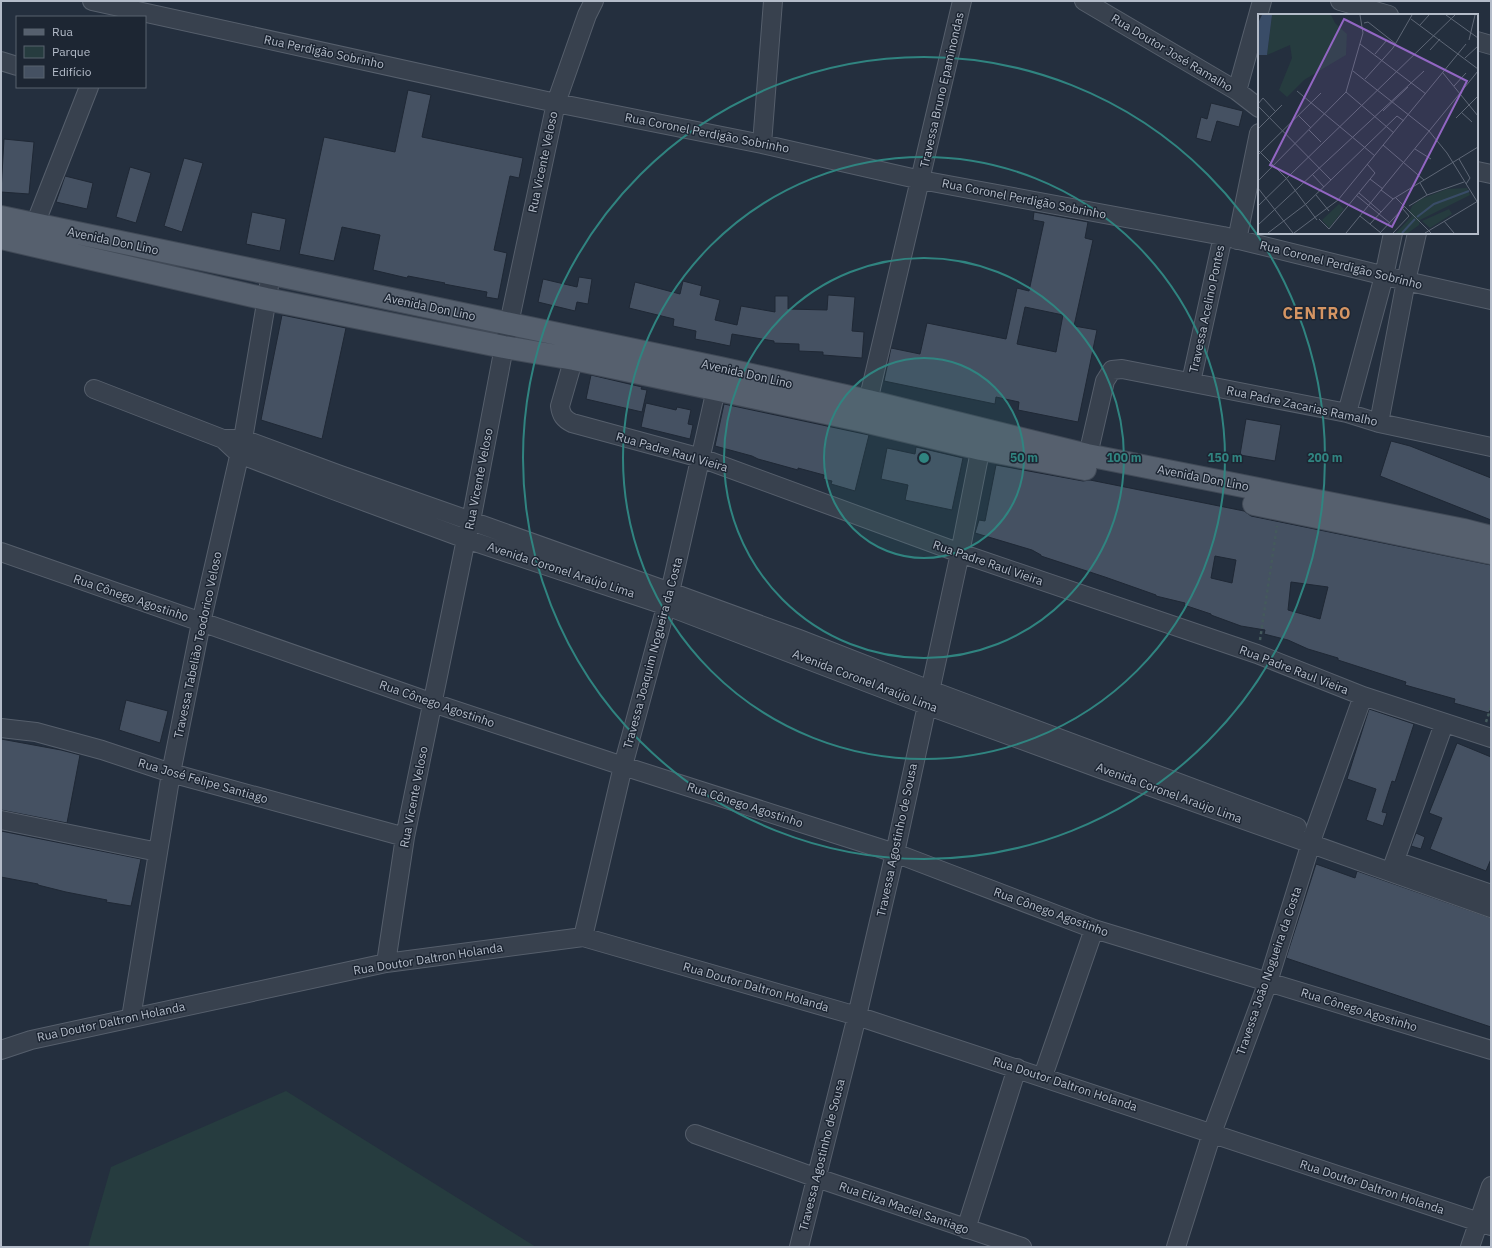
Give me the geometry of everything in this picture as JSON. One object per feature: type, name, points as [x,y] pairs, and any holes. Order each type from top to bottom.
[{"type":"main road","name":"Avenida Don Lino","points":[[1,217],[31,234],[151,272],[266,299],[504,347],[577,349],[720,368],[866,411],[1279,509],[1491,553]]},
{"type":"main road","name":"Avenida Don Lino","points":[[1,238],[31,234],[156,250],[510,324],[577,349],[717,389],[866,411]]},
{"type":"main road","points":[[151,272],[156,250]]},
{"type":"main road","points":[[382,322],[386,298]]},
{"type":"main road","name":"Avenida Don Lino","points":[[1086,462],[1464,530],[1491,537]]},
{"type":"street","name":"Rua Perdigão Sobrinho","points":[[92,1],[556,103]]},
{"type":"street","name":"Rua Vicente Veloso","points":[[386,963],[405,837],[466,539],[471,521],[504,347],[556,103],[587,16],[594,1]]},
{"type":"street","points":[[762,144],[773,1]]},
{"type":"street","name":"Travessa Bruno Epaminondas","points":[[866,411],[962,1]]},
{"type":"street","name":"Rua Doutor José Ramalho","points":[[1084,1],[1237,91],[1258,107]]},
{"type":"street","points":[[1258,14],[1262,1]]},
{"type":"street","points":[[1340,1],[1386,14]]},
{"type":"street","points":[[1237,91],[1258,15]]},
{"type":"street","points":[[1478,41],[1491,45]]},
{"type":"street","points":[[1,61],[16,66]]},
{"type":"street","points":[[31,234],[89,88]]},
{"type":"street","name":"Rua Coronel Perdigão Sobrinho","points":[[556,103],[762,144],[921,180],[1230,238],[1384,276],[1491,300]]},
{"type":"street","name":"Travessa Acelino Pontes","points":[[1191,382],[1258,137]]},
{"type":"street","points":[[1478,171],[1491,174]]},
{"type":"street","points":[[1347,414],[1384,276],[1393,234]]},
{"type":"street","points":[[1379,422],[1406,281],[1417,234]]},
{"type":"street","name":"Travessa Tabelião Teodorico Veloso","points":[[131,1018],[171,773],[201,622],[241,446],[271,274]]},
{"type":"street","name":"Rua Padre Raul Vieira","points":[[577,349],[560,406],[560,411],[565,420],[572,423],[701,458],[960,553],[1257,654],[1363,696],[1444,724],[1491,738]]},
{"type":"street","name":"Travessa Joaquim Nogueira da Costa","points":[[583,937],[622,766],[668,599],[717,389],[720,368]]},
{"type":"street","name":"Rua Padre Zacarias Ramalho","points":[[1086,462],[1105,381],[1112,370],[1122,369],[1347,414],[1491,447]]},
{"type":"street","points":[[94,389],[241,446]]},
{"type":"street","name":"Travessa Agostinho de Sousa","points":[[800,1247],[857,1016],[895,853],[960,553],[983,439]]},
{"type":"street","name":"Avenida Coronel Araújo Lima","points":[[241,446],[338,483],[466,539],[571,565]]},
{"type":"street","name":"Avenida Coronel Araújo Lima","points":[[338,483],[471,521],[571,565],[798,647],[1103,762],[1392,866],[1491,894]]},
{"type":"street","name":"Rua Cônego Agostinho","points":[[1,552],[433,703],[622,766],[895,853],[1094,929],[1491,1050]]},
{"type":"street","name":"Travessa João Nogueira da Costa","points":[[1176,1247],[1212,1133],[1268,982],[1312,838],[1363,696]]},
{"type":"street","points":[[1392,866],[1444,724]]},
{"type":"street","name":"Rua José Felipe Santiago","points":[[1,728],[36,732],[102,750],[171,773],[405,837]]},
{"type":"street","points":[[1,820],[158,852]]},
{"type":"street","name":"Avenida Coronel Araújo Lima","points":[[1392,866],[1491,908]]},
{"type":"street","points":[[1043,1076],[1094,929]]},
{"type":"street","name":"Rua Doutor Daltron Holanda","points":[[1,1050],[31,1040],[386,963],[583,937],[857,1016],[1043,1076],[1485,1224]]},
{"type":"street","points":[[966,1229],[1017,1068]]},
{"type":"street","name":"Rua Eliza Maciel Santiago","points":[[695,1134],[817,1178],[1022,1247]]},
{"type":"street","points":[[1470,1247],[1485,1224],[1491,1186]]},
{"type":"path","points":[[1257,654],[1279,509]]},
{"type":"green space","points":[[286,1091],[536,1247],[88,1247],[111,1167]]},
{"type":"building","points":[[408,90],[431,95],[422,137],[523,158],[519,178],[510,176],[494,250],[507,253],[498,299],[486,297],[487,292],[408,276],[407,278],[373,270],[380,235],[342,227],[334,261],[299,254],[324,137],[395,152]]},
{"type":"building","points":[[1211,103],[1243,111],[1239,127],[1217,121],[1211,142],[1196,138],[1201,117],[1207,119]]},
{"type":"building","points":[[4,139],[34,142],[29,194],[1,192]]},
{"type":"building","points":[[184,158],[203,163],[182,232],[164,226]]},
{"type":"building","points":[[130,167],[151,173],[136,223],[116,217]]},
{"type":"building","points":[[65,176],[93,183],[87,209],[56,202]]},
{"type":"building","points":[[252,212],[286,219],[280,251],[246,244]]},
{"type":"building","points":[[1034,212],[1088,222],[1085,238],[1093,240],[1074,326],[1097,330],[1078,422],[1018,410],[1019,402],[996,397],[995,404],[884,381],[891,348],[920,354],[927,323],[1006,339],[1017,288],[1029,291],[1044,222],[1033,220]],"holes":[[[1025,307],[1063,315],[1056,352],[1017,344]]]},
{"type":"building","points":[[579,277],[592,279],[588,304],[577,302],[575,311],[538,302],[543,279],[577,287]]},
{"type":"building","points":[[683,281],[702,286],[700,295],[720,300],[715,320],[737,325],[741,306],[775,312],[775,296],[788,296],[788,309],[827,310],[828,295],[855,297],[852,331],[864,332],[862,358],[823,355],[823,352],[799,351],[799,344],[774,343],[774,341],[732,334],[730,346],[695,339],[696,331],[673,326],[674,319],[629,308],[635,282],[680,294]]},
{"type":"building","points":[[282,315],[346,328],[322,439],[261,420]]},
{"type":"building","points":[[591,375],[642,387],[641,389],[647,390],[642,412],[586,399]]},
{"type":"building","points":[[646,403],[676,410],[677,407],[691,410],[688,424],[693,425],[690,439],[641,427]]},
{"type":"building","points":[[724,404],[869,435],[855,491],[831,484],[832,481],[823,479],[824,475],[798,468],[798,470],[715,446]]},
{"type":"building","points":[[1246,419],[1281,425],[1275,461],[1240,455]]},
{"type":"building","points":[[1391,441],[1410,446],[1491,478],[1491,520],[1380,476]]},
{"type":"building","points":[[916,447],[963,458],[952,510],[905,500],[908,485],[881,479],[887,448],[915,454]]},
{"type":"building","points":[[996,465],[1083,481],[1090,480],[1244,511],[1251,516],[1491,565],[1491,706],[1489,713],[1454,703],[1455,699],[1405,685],[1406,682],[1338,660],[1338,658],[1308,649],[1288,640],[1264,634],[1265,630],[1241,626],[1184,605],[1185,603],[1156,596],[1041,556],[1032,550],[975,533],[979,520],[985,521]],"holes":[[[1215,556],[1236,560],[1232,583],[1211,578]],[[1291,582],[1328,587],[1320,619],[1288,610]]]},
{"type":"building","points":[[126,700],[168,711],[160,743],[119,730]]},
{"type":"building","points":[[1369,709],[1414,724],[1395,782],[1392,781],[1382,812],[1387,813],[1383,826],[1366,820],[1376,789],[1347,779]]},
{"type":"building","points":[[1,739],[80,755],[67,823],[1,810]]},
{"type":"building","points":[[1457,743],[1491,757],[1491,859],[1486,871],[1430,849],[1442,818],[1429,813]]},
{"type":"building","points":[[1,831],[141,859],[131,906],[106,902],[107,900],[1,877]]},
{"type":"building","points":[[1416,833],[1425,837],[1421,849],[1411,846]]},
{"type":"building","points":[[1316,864],[1355,878],[1357,871],[1491,918],[1491,1027],[1286,958]]},
{"type":"district","name":"CENTRO","points":[[1317,313]]}]
